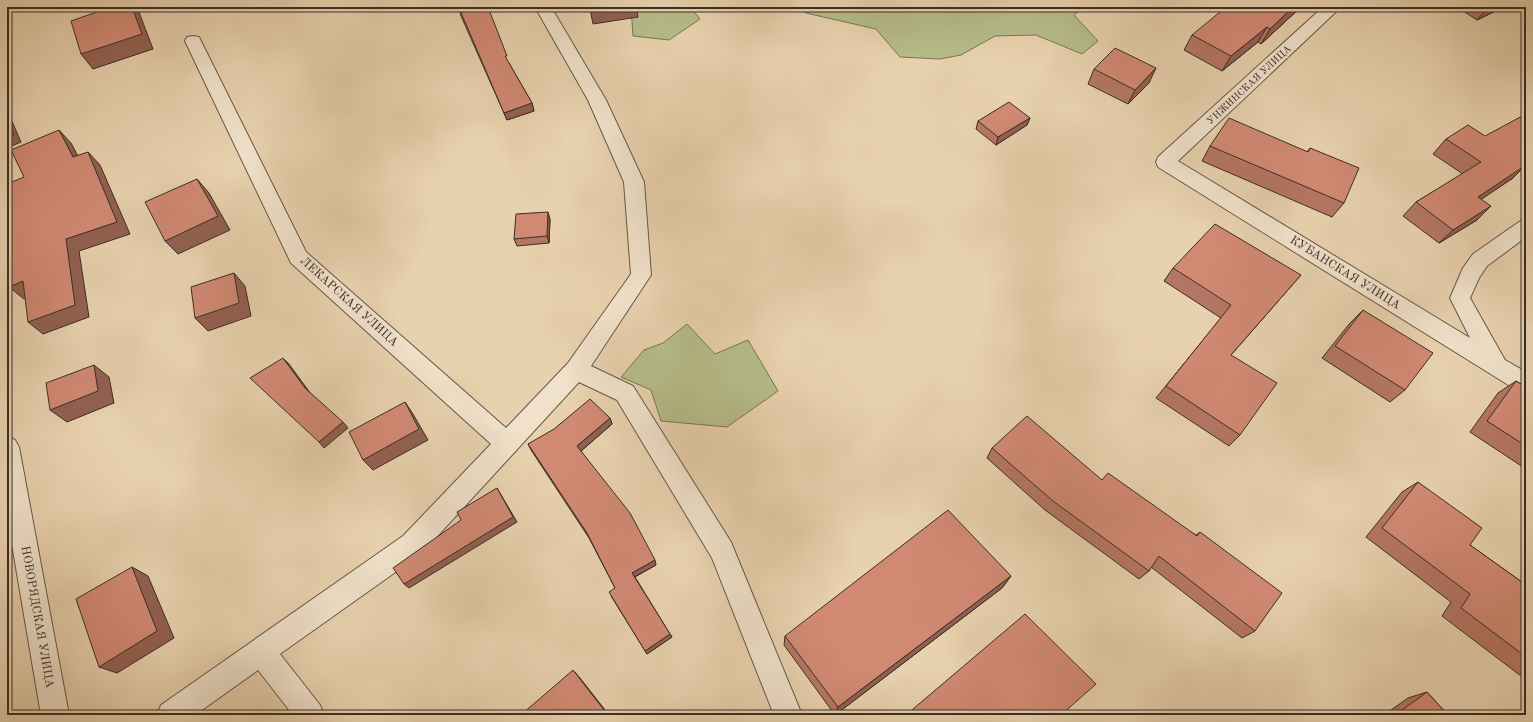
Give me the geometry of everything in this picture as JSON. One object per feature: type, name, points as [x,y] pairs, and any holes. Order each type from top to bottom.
[{"type":"street","points":[[171,715],[412,545],[576,370],[641,275],[634,182],[597,100],[543,7]]},
{"type":"street","name":"УНЖИНСКАЯ УЛИЦА","points":[[1165,162],[1333,7]]},
{"type":"street","name":"ЛЕКАРСКАЯ УЛИЦА","points":[[192,41],[298,257],[506,444]]},
{"type":"street","name":"КУБАНСКАЯ УЛИЦА","points":[[1165,162],[1526,384]]},
{"type":"street","points":[[1497,367],[1460,298],[1470,274],[1480,260],[1526,227]]},
{"type":"street","points":[[576,370],[625,393],[722,551],[788,715]]},
{"type":"street","name":"НОВОРЯДСКАЯ УЛИЦА","points":[[7,447],[55,715]]},
{"type":"street","points":[[261,652],[310,715]]},
{"type":"green space","points":[[631,7],[690,7],[700,19],[669,40],[633,36]]},
{"type":"green space","points":[[799,7],[1084,7],[1074,15],[1098,41],[1082,54],[1036,35],[995,36],[961,55],[940,59],[900,57],[876,29],[806,13]]},
{"type":"green space","points":[[687,324],[715,354],[748,340],[778,391],[727,427],[661,421],[651,390],[621,377],[644,350],[663,343]]},
{"type":"building","points":[[95,7],[132,7],[142,34],[81,54],[71,21],[97,12]]},
{"type":"building","points":[[488,7],[507,56],[505,56],[532,103],[504,113],[459,8]]},
{"type":"building","points":[[590,7],[603,7],[590,9]]},
{"type":"building","points":[[1226,7],[1293,7],[1270,29],[1267,27],[1231,56],[1192,35]]},
{"type":"building","points":[[1115,48],[1156,68],[1135,90],[1094,69]]},
{"type":"building","points":[[1009,102],[1030,118],[998,137],[978,121]]},
{"type":"building","points":[[1526,114],[1526,165],[1478,197],[1491,206],[1453,230],[1416,202],[1481,162],[1446,139],[1468,125],[1485,136]]},
{"type":"building","points":[[1229,118],[1308,152],[1310,148],[1359,168],[1344,203],[1210,146]]},
{"type":"building","points":[[7,120],[14,135],[7,137]]},
{"type":"building","points":[[59,130],[73,157],[88,152],[117,222],[66,239],[75,305],[28,322],[23,281],[9,287],[7,281],[7,184],[24,177],[11,150]]},
{"type":"building","points":[[197,179],[218,216],[165,241],[145,202]]},
{"type":"building","points":[[548,212],[547,236],[514,239],[516,214]]},
{"type":"building","points":[[1215,224],[1301,275],[1231,355],[1277,383],[1240,435],[1166,386],[1231,305],[1173,268]]},
{"type":"building","points":[[234,273],[239,303],[195,318],[191,287]]},
{"type":"building","points":[[1363,310],[1433,353],[1405,390],[1335,346]]},
{"type":"building","points":[[283,358],[305,388],[343,422],[319,442],[250,378]]},
{"type":"building","points":[[94,365],[98,391],[50,410],[46,383]]},
{"type":"building","points":[[1516,381],[1526,387],[1526,446],[1487,421]]},
{"type":"building","points":[[590,399],[610,418],[577,446],[630,513],[655,560],[632,573],[670,634],[645,651],[609,592],[615,588],[587,533],[528,444],[554,429]]},
{"type":"building","points":[[405,402],[419,429],[363,460],[349,432]]},
{"type":"building","points":[[1027,416],[1102,480],[1108,473],[1197,536],[1200,532],[1282,593],[1255,631],[1159,556],[1149,571],[1053,501],[992,448]]},
{"type":"building","points":[[1418,482],[1482,528],[1470,545],[1526,585],[1526,657],[1461,608],[1470,594],[1382,528]]},
{"type":"building","points":[[497,488],[513,517],[404,584],[393,568],[461,520],[457,512]]},
{"type":"building","points":[[948,510],[1011,576],[838,707],[785,636]]},
{"type":"building","points":[[132,567],[157,631],[99,667],[76,599]]},
{"type":"building","points":[[1025,614],[1096,684],[1061,715],[906,715]]},
{"type":"building","points":[[573,670],[608,715],[522,714]]},
{"type":"building","points":[[1427,692],[1448,715],[1395,715]]}]
